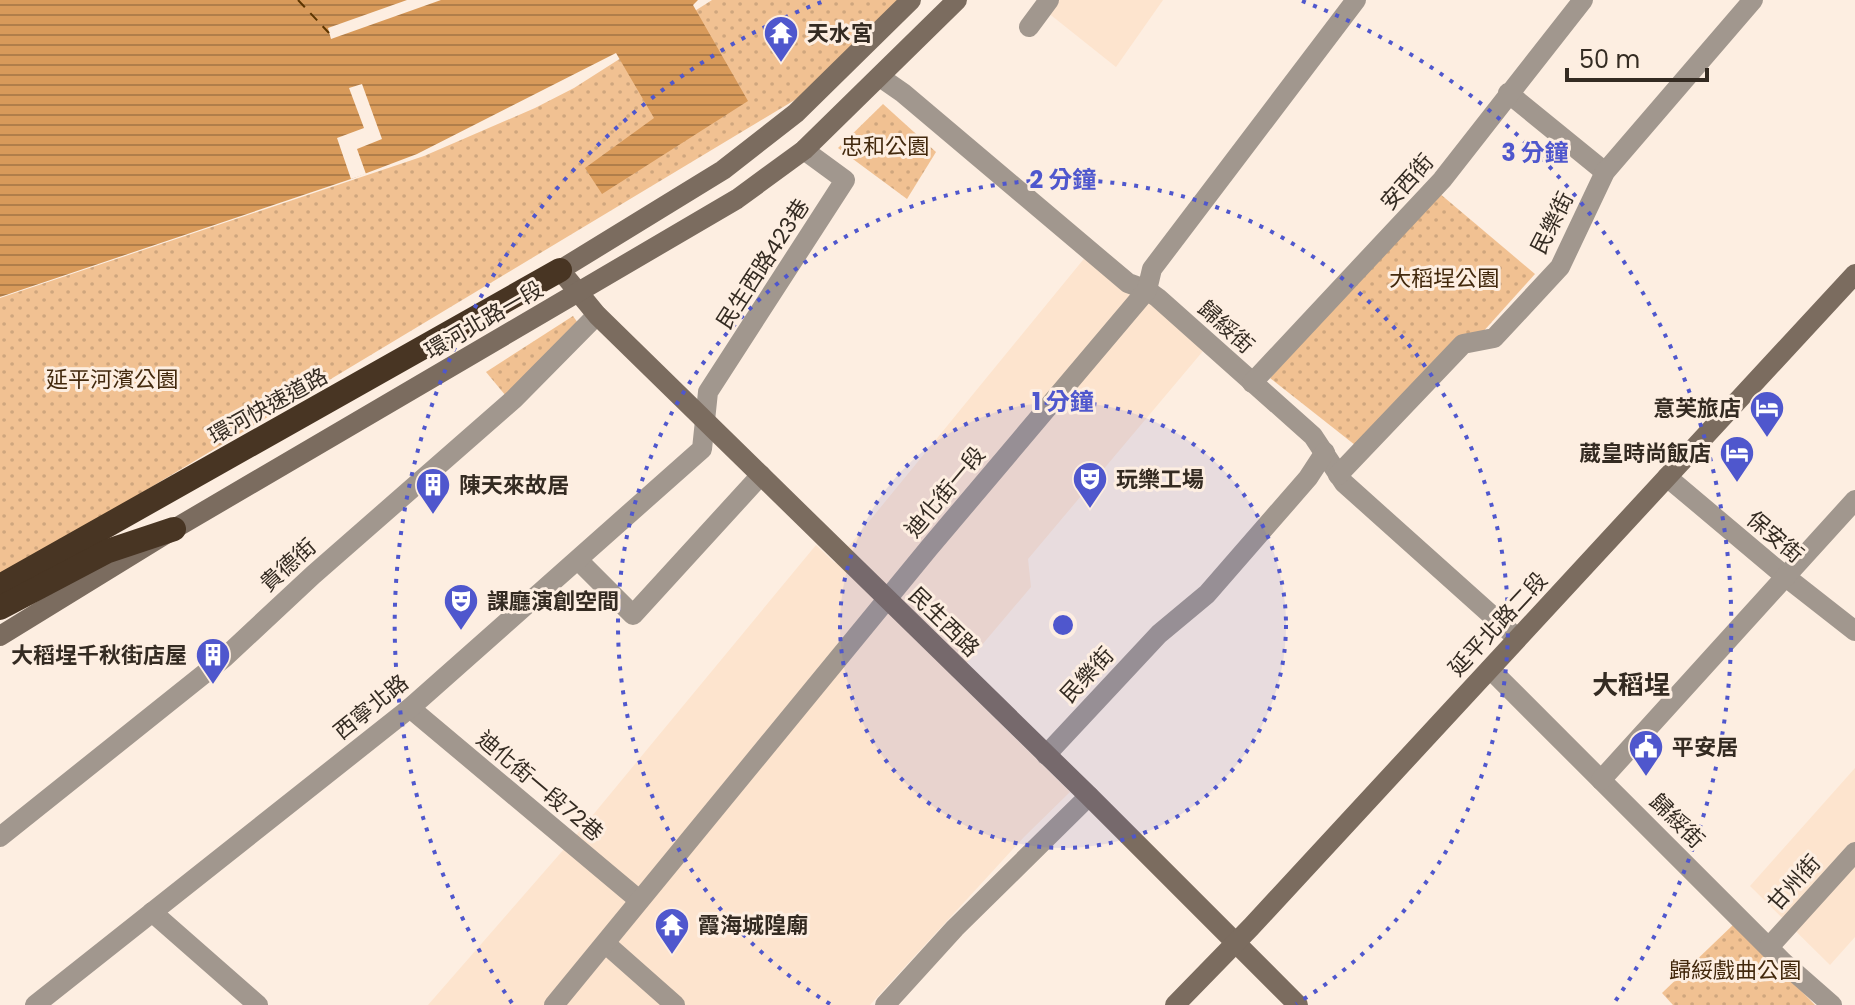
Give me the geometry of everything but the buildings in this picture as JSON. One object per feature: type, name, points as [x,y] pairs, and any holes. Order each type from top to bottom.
[{"type":"highway","name":"環河快速道路","points":[[0,586],[560,270]]},
{"type":"highway","points":[[0,608],[108,551],[174,529]]},
{"type":"street","name":"環河北路一段","points":[[560,270],[723,170],[796,113],[911,0]]},
{"type":"street","name":"環河北路一段","points":[[0,636],[174,529],[737,199],[804,150],[957,0]]},
{"type":"street","points":[[1029,27],[1049,0]]},
{"type":"street","name":"迪化街一段","points":[[554,1005],[887,599],[1147,290],[1152,269],[1356,0]]},
{"type":"street","name":"安西街","points":[[1252,383],[1442,180],[1583,0]]},
{"type":"street","name":"民樂街","points":[[1338,475],[1463,344],[1494,338],[1560,267],[1605,172],[1753,0]]},
{"type":"street","name":"歸綏街","points":[[880,77],[1128,283],[1147,290],[1313,436],[1338,475],[1517,638]]},
{"type":"street","points":[[1508,93],[1605,172]]},
{"type":"street","name":"民生西路423巷","points":[[705,421],[708,392],[845,180],[804,150]]},
{"type":"street","name":"民生西路","points":[[560,270],[597,315],[1298,1005]]},
{"type":"street","name":"延平北路二段","points":[[1175,1005],[1855,274]]},
{"type":"street","name":"貴德街","points":[[0,837],[224,658],[313,575],[514,399],[597,315]]},
{"type":"street","name":"西寧北路","points":[[35,1005],[410,708],[579,561],[702,449],[705,421]]},
{"type":"street","name":"民樂街","points":[[1046,755],[1159,634],[1207,594],[1308,478],[1325,452]]},
{"type":"street","points":[[579,561],[633,615],[761,475]]},
{"type":"street","name":"保安街","points":[[1667,477],[1855,631]]},
{"type":"street","points":[[1601,780],[1855,500]]},
{"type":"street","name":"歸綏街","points":[[1490,669],[1769,947],[1832,1005]]},
{"type":"street","name":"迪化街一段72巷","points":[[410,708],[639,900]]},
{"type":"street","points":[[885,1005],[977,907],[1089,796]]},
{"type":"street","name":"甘州街","points":[[1769,947],[1855,852]]},
{"type":"street","points":[[152,912],[258,1005]]},
{"type":"street","points":[[606,944],[675,1005]]},
{"type":"shaded area","points":[[0,0],[698,0],[693,5],[748,101],[602,194],[585,168],[654,118],[616,53],[417,154],[0,297]]},
{"type":"shaded area","points":[[1056,0],[1163,0],[1116,67],[1047,12]]},
{"type":"shaded area","points":[[1087,255],[1150,303],[1203,351],[1028,559],[1031,587],[954,678],[1070,792],[1024,837],[870,1005],[428,1005],[578,833],[816,545],[835,563]]},
{"type":"shaded area","points":[[1855,768],[1855,937],[1830,965],[1750,886]]},
{"type":"green space","name":"延平河濱公園","points":[[712,0],[910,0],[823,83],[0,578],[0,298],[424,156],[574,88]]},
{"type":"green space","name":"忠和公園","points":[[883,104],[936,152],[907,199],[838,148]]},
{"type":"green space","name":"大稻埕公園","points":[[1439,193],[1535,274],[1481,334],[1355,445],[1270,378]]},
{"type":"green space","points":[[573,316],[580,326],[506,396],[486,372]]},
{"type":"green space","name":"歸綏戲曲公園","points":[[1735,923],[1815,1005],[1673,1005],[1662,993]]},
{"type":"pier","points":[[407,0],[441,0],[331,39],[328,28]]},
{"type":"pier","points":[[362,84],[382,139],[357,149],[366,174],[351,179],[337,138],[364,128],[349,88]]},
{"type":"ferry route","points":[[298,0],[329,33]]},
{"type":"place","name":"天水宮","points":[[781,64]]},
{"type":"place","name":"意芙旅店","points":[[1767,439]]},
{"type":"place","name":"葳皇時尚飯店","points":[[1737,484]]},
{"type":"place","name":"玩樂工場","points":[[1090,510]]},
{"type":"place","name":"陳天來故居","points":[[433,516]]},
{"type":"place","name":"課廳演創空間","points":[[461,632]]},
{"type":"place","name":"大稻埕千秋街店屋","points":[[213,686]]},
{"type":"place","name":"平安居","points":[[1646,778]]},
{"type":"place","name":"霞海城隍廟","points":[[672,956]]},
{"type":"district","name":"大稻埕","points":[[1631,685]]}]
